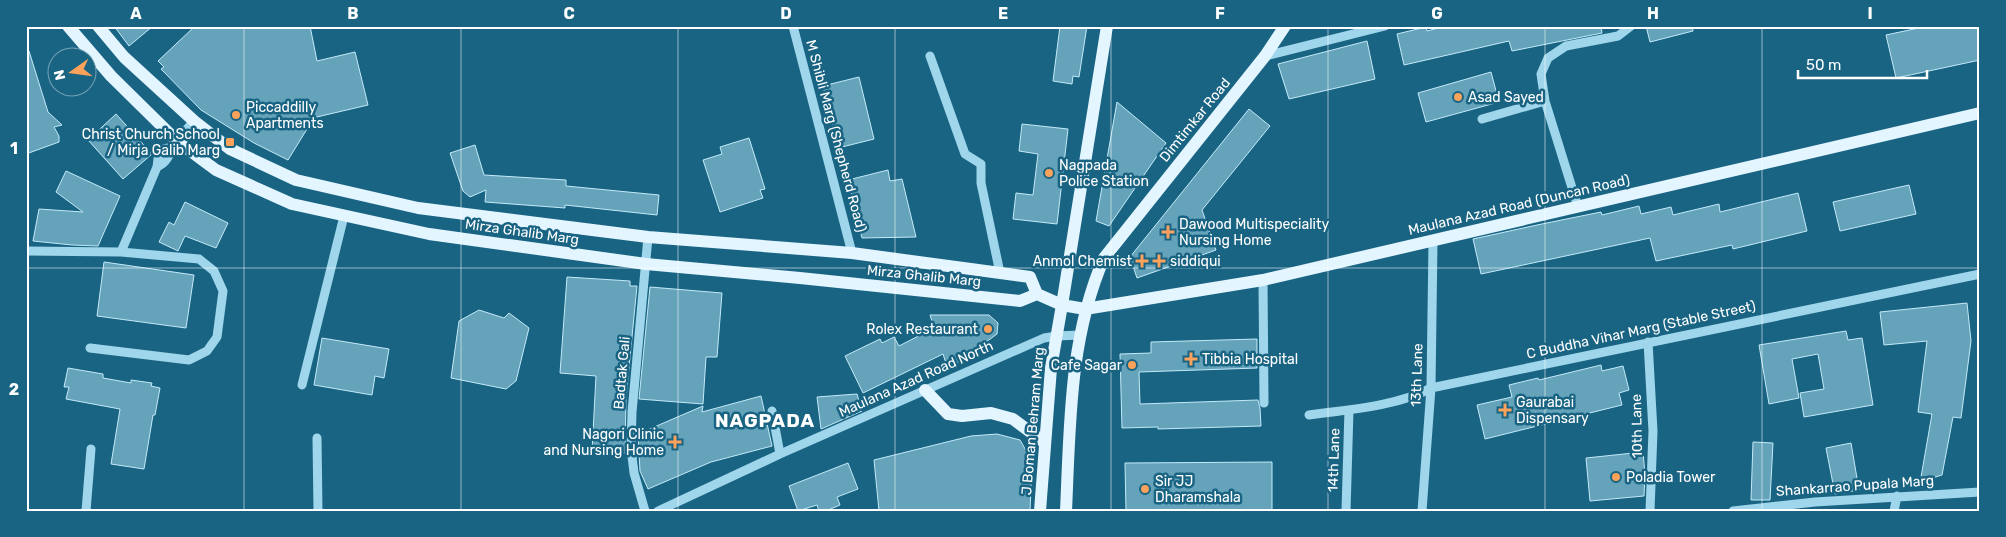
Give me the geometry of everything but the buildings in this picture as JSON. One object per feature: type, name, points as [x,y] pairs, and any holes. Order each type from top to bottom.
[{"type":"main road","name":"Mirza Ghalib Marg","points":[[68,26],[174,144],[216,170],[292,204],[429,234],[646,264],[1020,301],[1037,294]]},
{"type":"main road","name":"Mirza Ghalib Marg","points":[[98,26],[124,57],[194,121],[230,149],[296,180],[418,208],[648,237],[852,252],[1030,277],[1037,294],[1062,305]]},
{"type":"main road","name":"J Boman Behram Marg","points":[[1040,511],[1050,368],[1057,336],[1107,26]]},
{"type":"main road","name":"Dimtimkar Road","points":[[1085,309],[1104,258],[1265,56],[1285,26]]},
{"type":"main road","name":"Maulana Azad Road (Duncan Road)","points":[[1062,305],[1085,309],[1262,280],[1980,113]]},
{"type":"main road","points":[[1066,511],[1073,371],[1085,309]]},
{"type":"main road","points":[[925,390],[948,414],[962,416],[991,413],[1013,419],[1045,443]]},
{"type":"street","name":"M Shibli Marg (Shepherd Road)","points":[[793,26],[852,252]]},
{"type":"street","points":[[1265,56],[1385,26]]},
{"type":"street","points":[[1578,207],[1545,101],[1541,74],[1548,58],[1566,46],[1618,36],[1631,26]]},
{"type":"street","points":[[930,56],[965,154],[981,164],[980,183],[1000,273]]},
{"type":"street","points":[[1482,119],[1545,101]]},
{"type":"street","points":[[121,252],[157,166],[164,163],[169,157],[174,144],[194,121]]},
{"type":"street","points":[[302,385],[344,216]]},
{"type":"street","name":"Badtak Gali","points":[[645,511],[634,473],[631,448],[632,412],[648,237]]},
{"type":"street","name":"13th Lane","points":[[1422,511],[1431,388],[1433,241]]},
{"type":"street","points":[[26,251],[121,252],[199,259],[214,271],[223,291],[217,337],[207,351],[190,360],[90,348]]},
{"type":"street","name":"C Buddha Vihar Marg (Stable Street)","points":[[1309,415],[1349,410],[1416,397],[1431,388],[1980,274]]},
{"type":"street","points":[[1262,280],[1264,403]]},
{"type":"street","name":"Maulana Azad Road North","points":[[658,511],[780,454],[1044,338],[1080,335]]},
{"type":"street","name":"10th Lane","points":[[1648,342],[1653,431],[1650,511]]},
{"type":"street","name":"14th Lane","points":[[1346,511],[1349,410]]},
{"type":"street","points":[[772,411],[780,454]]},
{"type":"street","points":[[317,438],[318,511]]},
{"type":"street","points":[[86,511],[91,449]]},
{"type":"street","name":"Shankarrao Pupala Marg","points":[[1733,511],[1814,506],[1897,496],[1980,492]]},
{"type":"street","points":[[1894,511],[1897,496]]},
{"type":"place","name":"Asad Sayed","points":[[1458,97]]},
{"type":"place","name":"Piccaddilly Apartments","points":[[236,115]]},
{"type":"place","name":"Christ Church School / Mirja Galib Marg","points":[[230,142]]},
{"type":"place","name":"Nagpada Police Station","points":[[1049,173]]},
{"type":"place","name":"Dawood Multispeciality Nursing Home","points":[[1168,232]]},
{"type":"place","name":"Anmol Chemist","points":[[1142,261]]},
{"type":"place","name":"siddiqui","points":[[1159,261]]},
{"type":"place","name":"Rolex Restaurant","points":[[988,329]]},
{"type":"place","name":"Tibbia Hospital","points":[[1191,359]]},
{"type":"place","name":"Cafe Sagar","points":[[1132,365]]},
{"type":"place","name":"Gaurabai Dispensary","points":[[1505,410]]},
{"type":"place","name":"Nagori Clinic and Nursing Home","points":[[675,442]]},
{"type":"place","name":"Poladia Tower","points":[[1616,477]]},
{"type":"place","name":"Sir JJ Dharamshala","points":[[1145,489]]},
{"type":"district","name":"NAGPADA","points":[[765,420]]}]
